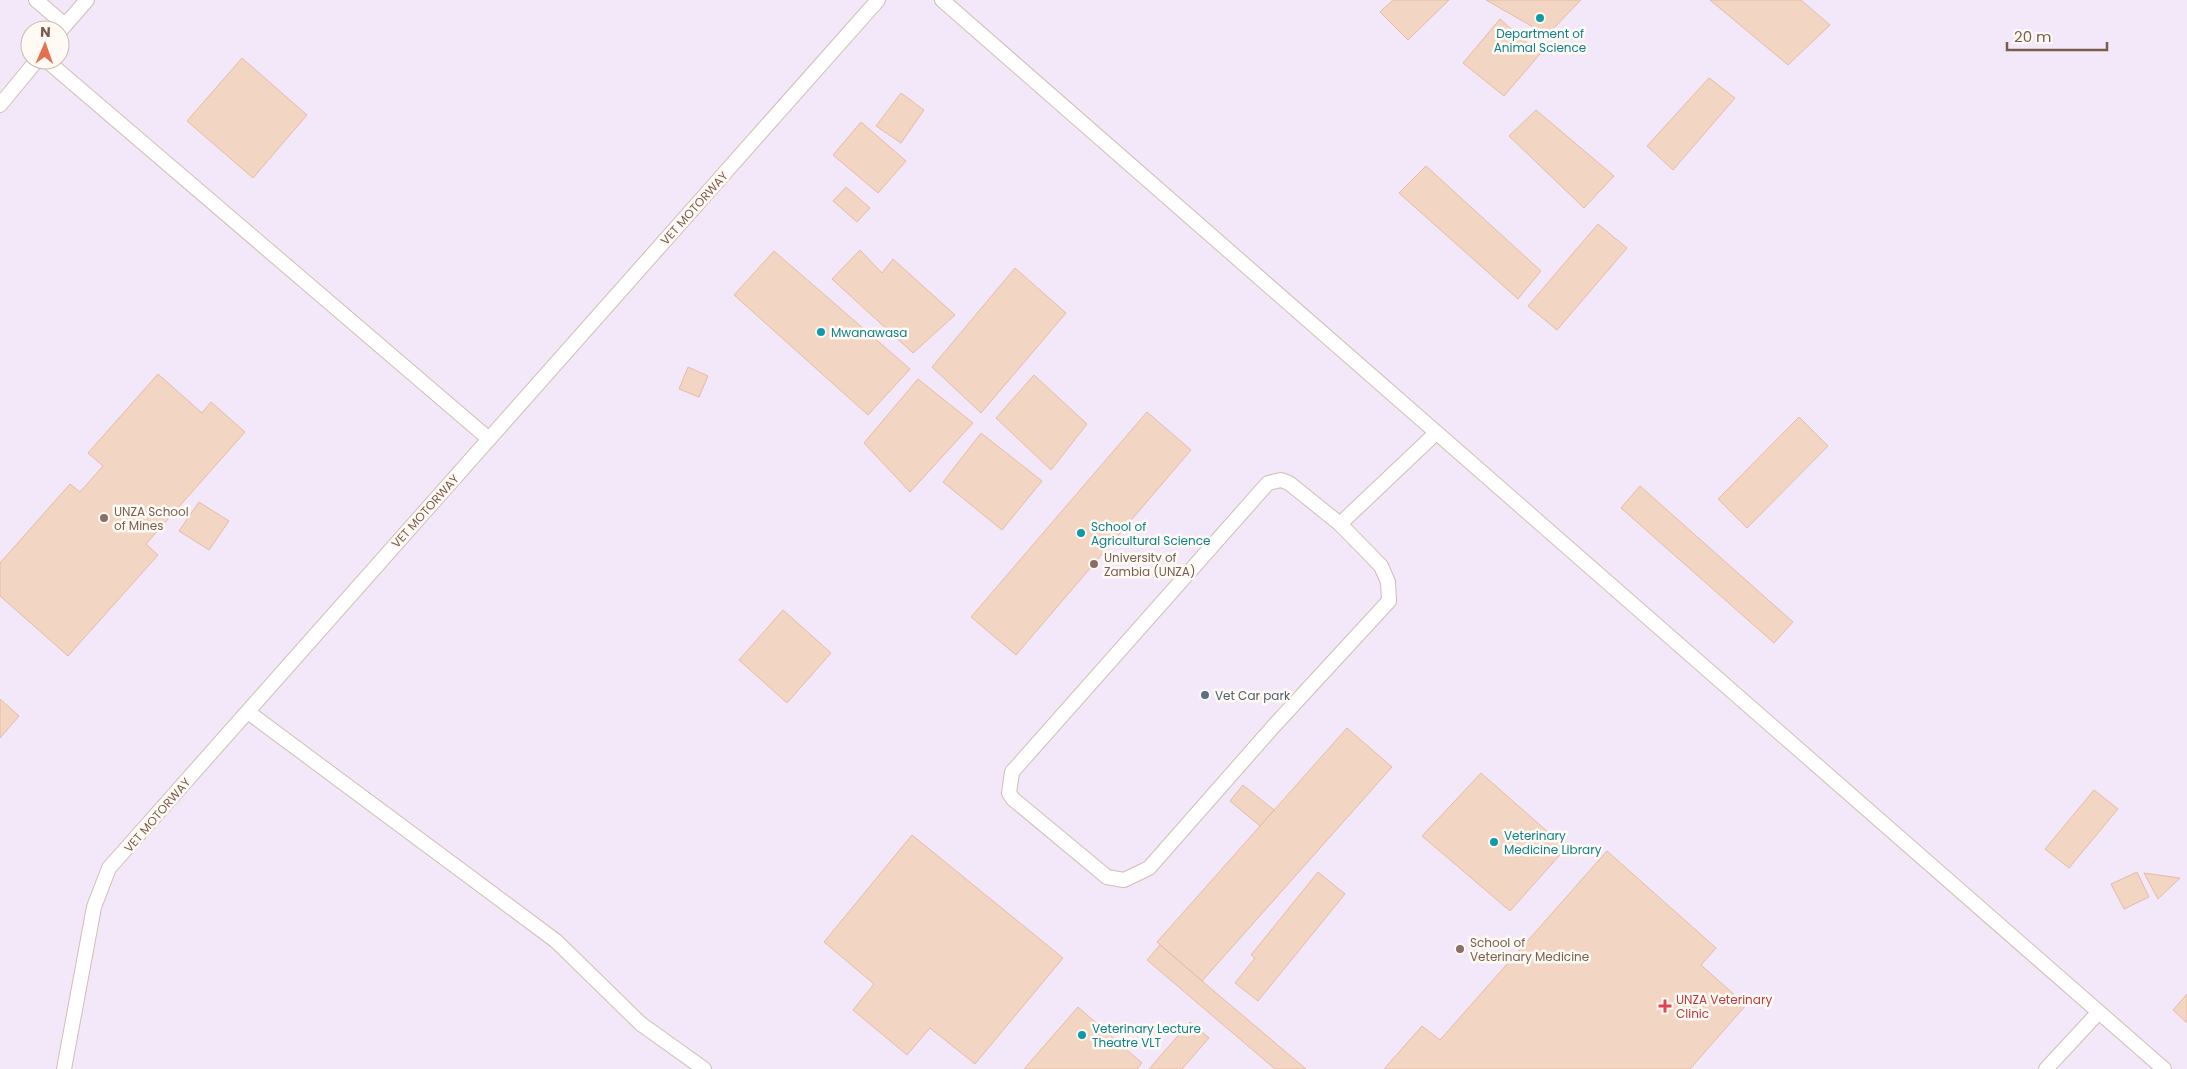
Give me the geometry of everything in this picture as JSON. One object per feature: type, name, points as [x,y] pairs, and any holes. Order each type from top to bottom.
[{"type":"lane","points":[[36,0],[55,20]]},
{"type":"lane","points":[[69,20],[87,0]]},
{"type":"lane","name":"VET MOTORWAY","points":[[64,1069],[94,907],[110,868],[878,0]]},
{"type":"lane","points":[[942,0],[2164,1069]]},
{"type":"lane","points":[[0,105],[28,70]]},
{"type":"lane","points":[[58,70],[489,439]]},
{"type":"lane","points":[[1340,524],[1436,433]]},
{"type":"lane","points":[[1281,480],[1289,483],[1340,524],[1381,566],[1388,582],[1389,601],[1272,728],[1149,868],[1124,880],[1107,877],[1013,799],[1009,792],[1012,772],[1268,483],[1281,480]]},
{"type":"lane","points":[[248,712],[556,941],[641,1024],[704,1069]]},
{"type":"lane","points":[[2046,1069],[2098,1013]]},
{"type":"shaded area","name":"University of Zambia (UNZA)","points":[[0,0],[2187,0],[2187,1069],[0,1069]]},
{"type":"building","points":[[1393,0],[1449,0],[1408,40],[1380,12]]},
{"type":"building","name":"Department of Animal Science","points":[[1486,0],[1581,0],[1547,35]]},
{"type":"building","points":[[1710,0],[1801,0],[1830,25],[1788,65]]},
{"type":"building","points":[[1500,19],[1540,54],[1504,96],[1463,63]]},
{"type":"building","points":[[242,58],[307,115],[253,178],[187,121]]},
{"type":"building","points":[[1709,78],[1735,98],[1673,170],[1647,146]]},
{"type":"building","points":[[901,93],[924,110],[901,143],[876,126]]},
{"type":"building","points":[[1536,110],[1614,176],[1584,208],[1509,136]]},
{"type":"building","points":[[861,122],[906,161],[878,193],[833,155]]},
{"type":"building","points":[[1426,166],[1541,271],[1518,299],[1399,193]]},
{"type":"building","points":[[846,187],[870,208],[857,222],[833,201]]},
{"type":"building","points":[[1598,224],[1627,248],[1557,330],[1528,306]]},
{"type":"building","points":[[860,250],[882,273],[893,259],[955,315],[913,353],[832,279]]},
{"type":"building","name":"Mwanawasa","points":[[774,251],[910,369],[868,415],[734,295]]},
{"type":"building","points":[[1015,268],[1066,313],[981,413],[932,367]]},
{"type":"building","points":[[688,367],[708,376],[699,397],[679,389]]},
{"type":"building","name":"UNZA School of Mines","points":[[158,374],[202,413],[211,402],[245,432],[146,544],[158,555],[68,656],[0,596],[0,563],[70,484],[80,492],[103,466],[88,453]]},
{"type":"building","points":[[1034,375],[1087,424],[1051,470],[996,418]]},
{"type":"building","points":[[918,379],[973,423],[910,492],[864,443]]},
{"type":"building","name":"School of Agricultural Science","points":[[1147,412],[1191,450],[1016,655],[971,617]]},
{"type":"building","points":[[1799,417],[1828,446],[1747,528],[1718,499]]},
{"type":"building","points":[[981,433],[1042,481],[1002,530],[943,482]]},
{"type":"building","points":[[1640,486],[1793,622],[1774,643],[1621,508]]},
{"type":"building","points":[[199,502],[229,521],[209,550],[179,531]]},
{"type":"building","points":[[783,610],[831,653],[787,703],[739,660]]},
{"type":"building","points":[[0,699],[19,716],[0,738]]},
{"type":"building","points":[[1347,728],[1392,767],[1202,981],[1157,942]]},
{"type":"building","name":"Veterinary Medicine Library","points":[[1481,773],[1566,848],[1510,911],[1422,836]]},
{"type":"building","points":[[1243,785],[1274,810],[1260,826],[1230,801]]},
{"type":"building","points":[[2094,790],[2118,809],[2069,868],[2045,849]]},
{"type":"building","points":[[912,835],[1063,958],[975,1064],[930,1028],[907,1055],[853,1010],[874,984],[824,942]]},
{"type":"building","points":[[1607,851],[1716,948],[1701,965],[1746,1005],[1690,1069],[1384,1069],[1422,1026],[1440,1040]]},
{"type":"building","points":[[1318,872],[1345,894],[1258,1001],[1235,983],[1255,958],[1251,955]]},
{"type":"building","points":[[2137,872],[2149,897],[2124,909],[2111,884]]},
{"type":"building","points":[[2144,873],[2180,878],[2158,899]]},
{"type":"building","points":[[1160,945],[1306,1069],[1275,1069],[1147,960]]},
{"type":"building","points":[[2187,994],[2187,1023],[2173,1010]]},
{"type":"building","name":"Veterinary Lecture Theatre VLT","points":[[1078,1007],[1142,1063],[1137,1069],[1024,1069]]},
{"type":"building","points":[[1190,1022],[1209,1038],[1182,1069],[1149,1069]]},
{"type":"place","name":"Department of Animal Science","points":[[1540,18]]},
{"type":"place","name":"Mwanawasa","points":[[821,332]]},
{"type":"place","name":"UNZA School of Mines","points":[[104,518]]},
{"type":"place","name":"School of Agricultural Science","points":[[1081,533]]},
{"type":"place","name":"University of Zambia (UNZA)","points":[[1094,564]]},
{"type":"place","name":"Vet Car park","points":[[1205,695]]},
{"type":"place","name":"Veterinary Medicine Library","points":[[1494,842]]},
{"type":"place","name":"School of Veterinary Medicine","points":[[1460,949]]},
{"type":"place","name":"UNZA Veterinary Clinic","points":[[1665,1006]]},
{"type":"place","name":"Veterinary Lecture Theatre VLT","points":[[1082,1035]]}]
